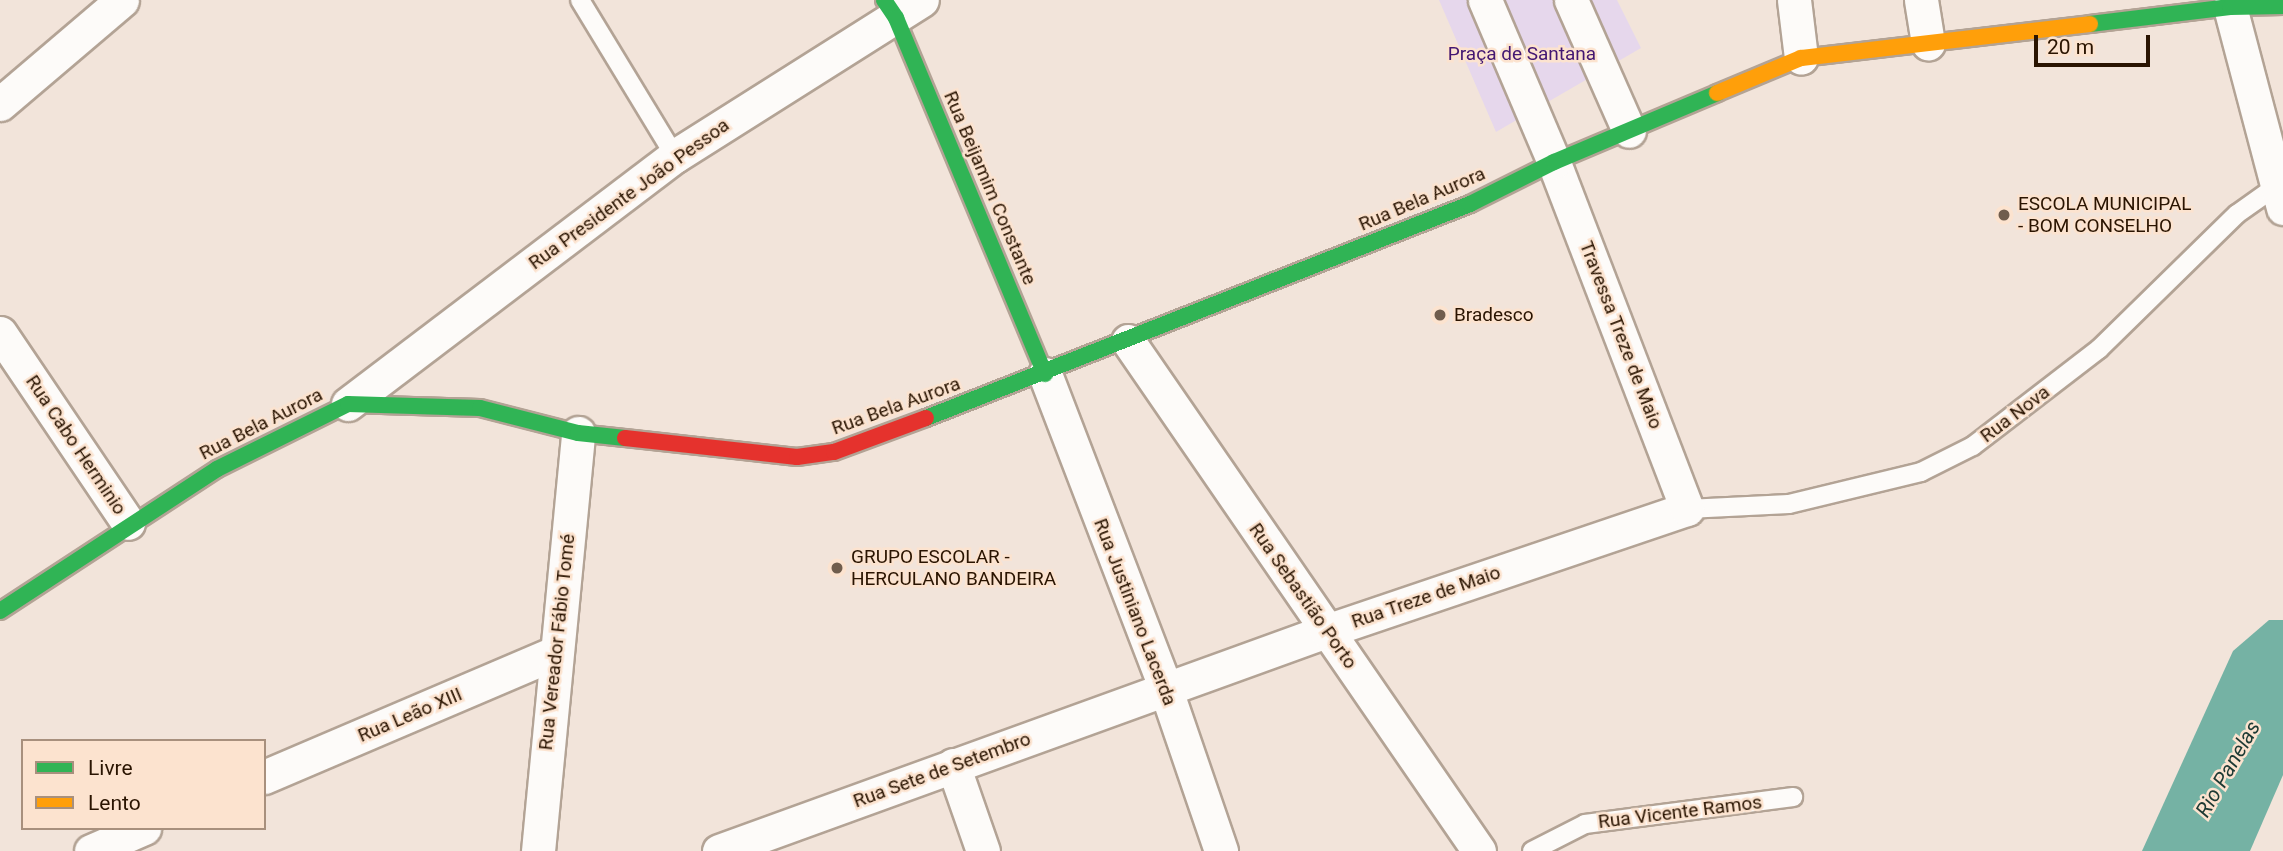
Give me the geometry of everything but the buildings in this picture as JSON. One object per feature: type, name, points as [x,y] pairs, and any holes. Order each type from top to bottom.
[{"type":"street","points":[[1485,0],[1554,162]]},
{"type":"street","points":[[1571,0],[1629,131]]},
{"type":"street","points":[[1794,0],[1801,58]]},
{"type":"street","points":[[1922,0],[1928,43]]},
{"type":"street","points":[[0,104],[105,4]]},
{"type":"street","name":"Rua Presidente João Pessoa","points":[[348,404],[675,156],[901,6]]},
{"type":"street","name":"Rua Beijamim Constante","points":[[901,6],[1045,374]]},
{"type":"street","name":"Rua Bela Aurora","points":[[0,611],[128,523],[278,435],[348,404],[428,403],[480,408],[578,433],[797,457],[834,452],[1045,374],[1470,204],[1554,162],[1801,58],[1928,43],[2120,11],[2283,6]]},
{"type":"street","points":[[2230,7],[2281,197]]},
{"type":"street","name":"Travessa Treze de Maio","points":[[1554,162],[1687,509]]},
{"type":"street","name":"Rua Cabo Herminio","points":[[0,333],[128,523]]},
{"type":"street","name":"Rua Sebastião Porto","points":[[1128,341],[1479,851]]},
{"type":"street","name":"Rua Justiniano Lacerda","points":[[1045,374],[1166,690],[1221,851]]},
{"type":"street","name":"Rua Vereador Fábio Tomé","points":[[538,851],[578,433]]},
{"type":"street","name":"Rua Treze de Maio","points":[[1166,690],[1326,631],[1687,509]]},
{"type":"street","name":"Rua Leão XIII","points":[[266,776],[555,653]]},
{"type":"street","name":"Rua Sete de Setembro","points":[[719,851],[1166,690]]},
{"type":"street","points":[[953,765],[983,851]]},
{"type":"street","points":[[91,851],[140,830]]},
{"type":"lane","points":[[580,0],[675,156]]},
{"type":"lane","name":"Rua Nova","points":[[1687,509],[1789,504],[1921,472],[1973,446],[2099,349],[2237,214],[2281,197]]},
{"type":"lane","name":"Rua Vicente Ramos","points":[[1532,851],[1585,824],[1793,797]]},
{"type":"green space","name":"Praça de Santana","points":[[1439,0],[1617,0],[1641,48],[1496,132]]},
{"type":"water","name":"Rio Panelas","points":[[2269,620],[2283,620],[2283,775],[2250,851],[2142,851],[2233,651]]},
{"type":"traffic: fast","points":[[884,0],[896,18],[1045,374]]},
{"type":"traffic: fast","points":[[2090,24],[2230,7],[2283,6]]},
{"type":"traffic: fast","points":[[926,418],[1470,204],[1554,162],[1717,93]]},
{"type":"traffic: fast","points":[[0,611],[217,469],[348,404],[480,408],[578,433],[625,438]]},
{"type":"traffic: slow","points":[[1717,93],[1801,58],[2090,24]]},
{"type":"traffic: jam","points":[[625,438],[797,457],[834,452],[926,418]]},
{"type":"place","name":"ESCOLA MUNICIPAL - BOM CONSELHO","points":[[2004,215]]},
{"type":"place","name":"Bradesco","points":[[1440,315]]},
{"type":"place","name":"GRUPO ESCOLAR - HERCULANO BANDEIRA","points":[[837,568]]}]
